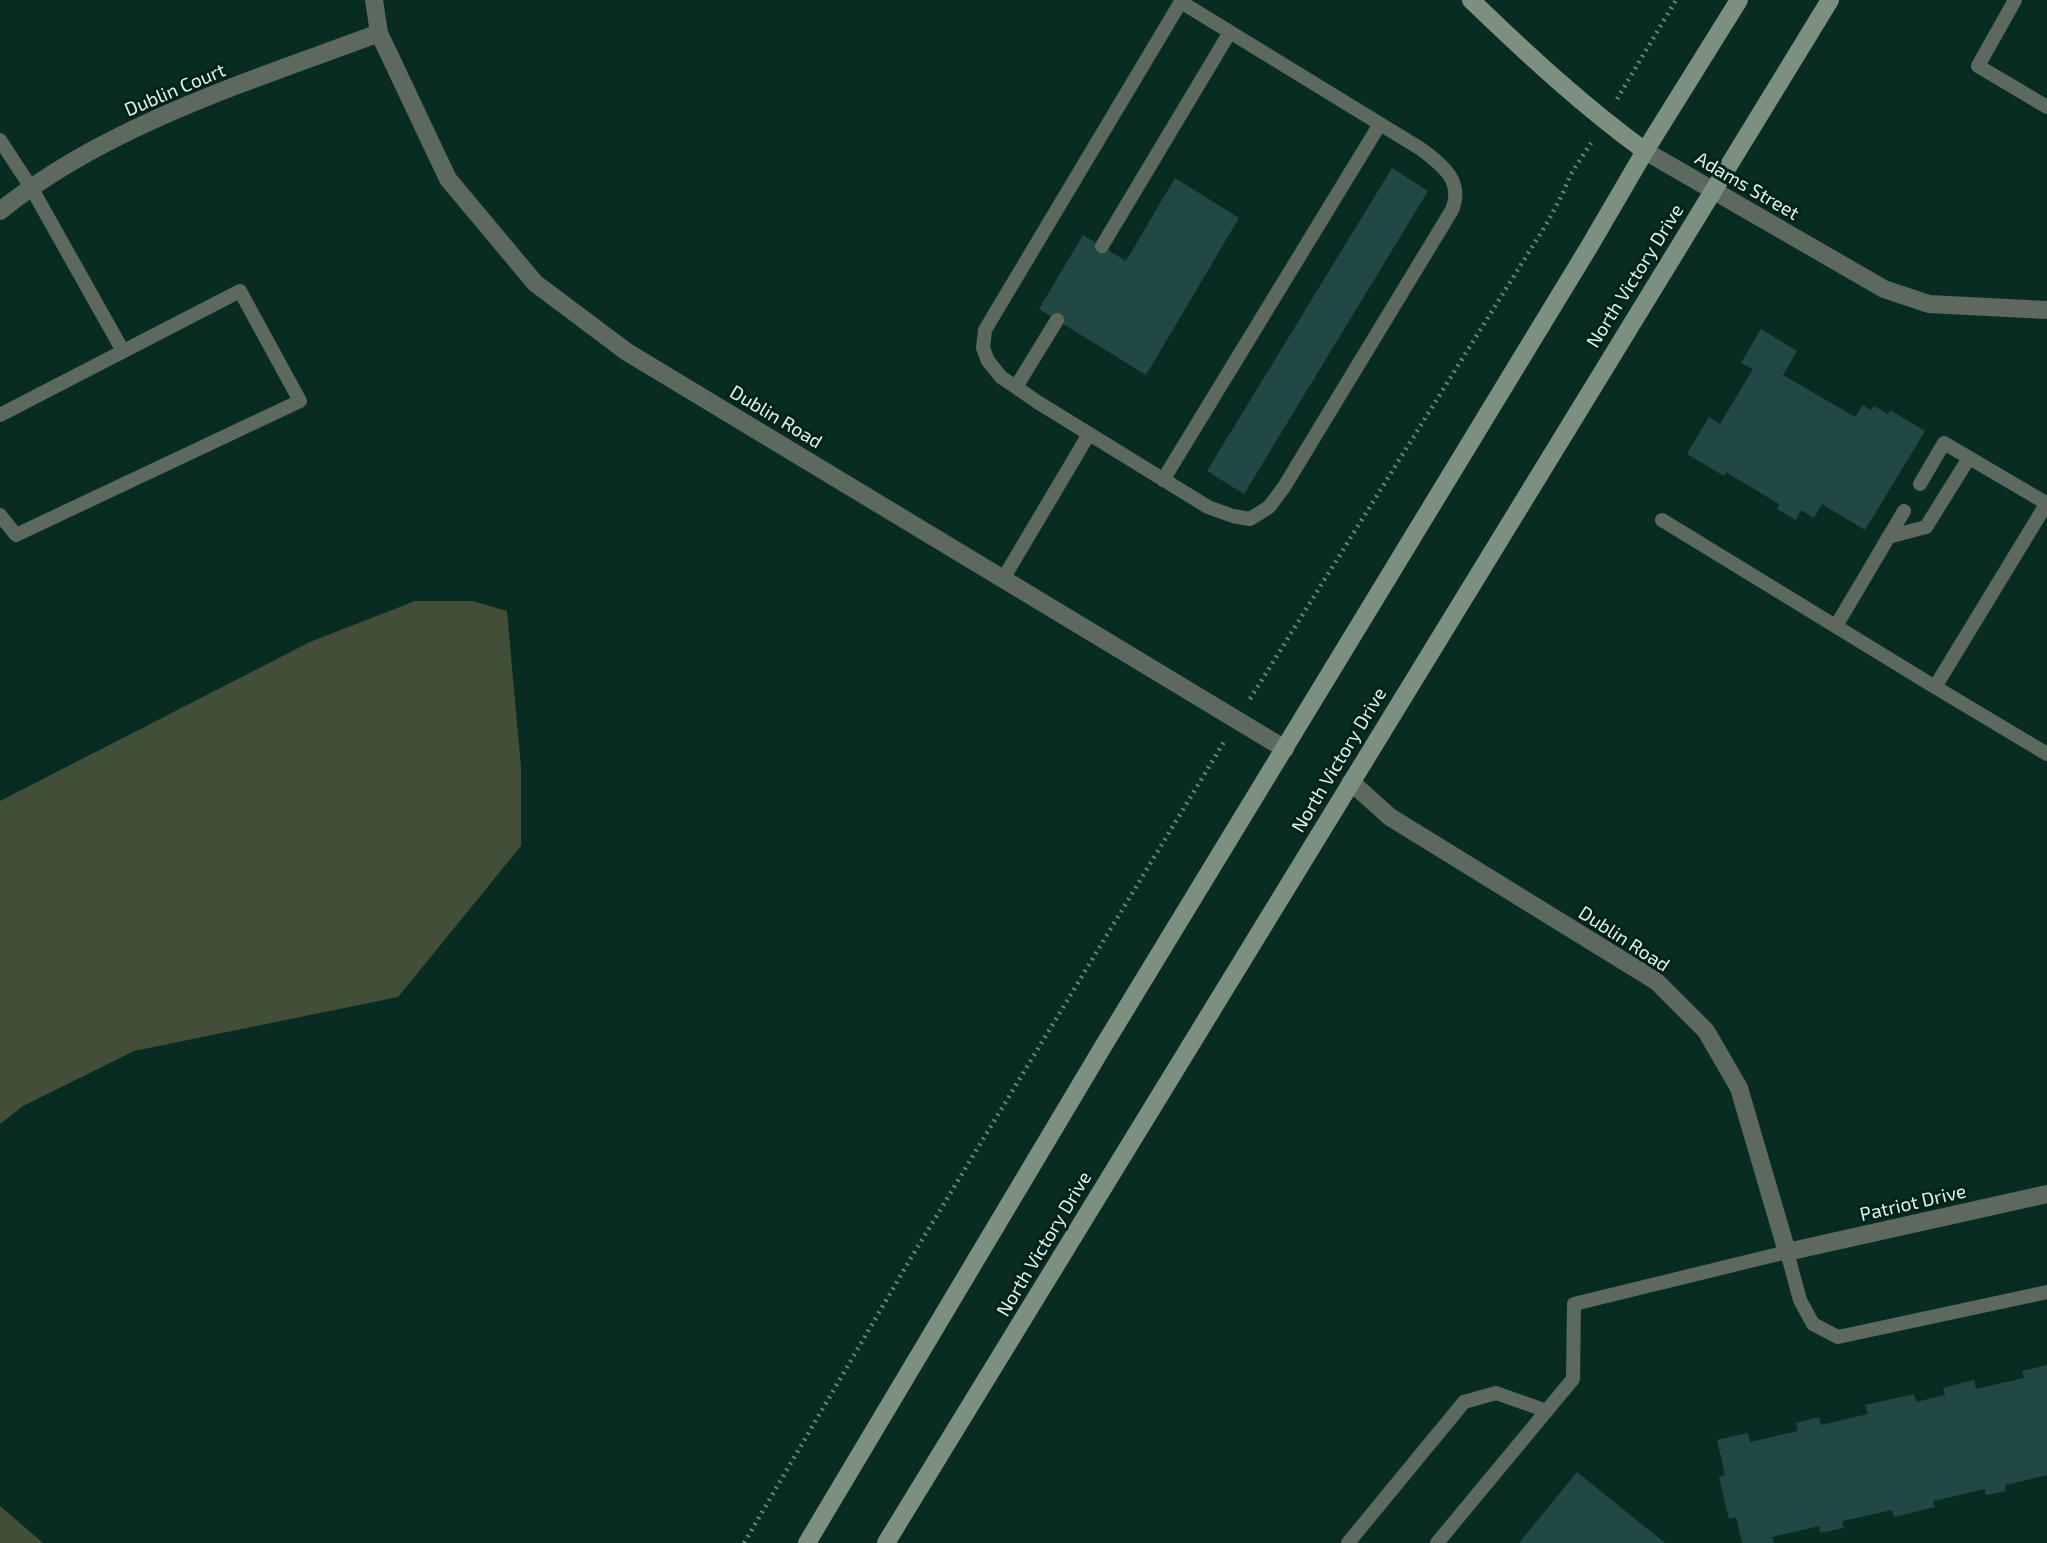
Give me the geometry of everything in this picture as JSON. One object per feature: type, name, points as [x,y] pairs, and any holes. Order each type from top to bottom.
[{"type":"main road","name":"Adams Street","points":[[1471,0],[1604,121],[1645,151]]},
{"type":"main road","points":[[807,1543],[1104,1045],[1739,0]]},
{"type":"main road","name":"North Victory Drive","points":[[886,1543],[1829,0]]},
{"type":"street","name":"Dublin Road","points":[[374,0],[379,33],[448,179],[535,283],[627,352],[1284,749]]},
{"type":"street","name":"Dublin Court","points":[[0,211],[67,164],[152,119],[379,33]]},
{"type":"street","name":"Adams Street","points":[[1645,151],[1884,289],[1929,304],[2047,310]]},
{"type":"street","name":"Dublin Road","points":[[1351,782],[1390,817],[1656,981],[1706,1031],[1739,1088],[1787,1252]]},
{"type":"street","name":"Patriot Drive","points":[[1787,1252],[2047,1194]]},
{"type":"lane","points":[[2015,0],[1978,66],[2047,107]]},
{"type":"lane","points":[[1181,1],[1230,32],[1422,149],[1443,166],[1455,186],[1457,200],[1284,487],[1269,507],[1250,519],[1208,507],[1089,434],[1001,377],[988,361],[983,348],[985,330],[1181,1]]},
{"type":"lane","points":[[1102,246],[1230,32]]},
{"type":"lane","points":[[1163,480],[1380,124]]},
{"type":"lane","points":[[0,140],[32,188],[123,351]]},
{"type":"lane","points":[[0,415],[240,290],[300,401],[16,535],[0,515]]},
{"type":"lane","points":[[1016,387],[1058,320]]},
{"type":"lane","points":[[1003,579],[1089,434]]},
{"type":"lane","points":[[1920,484],[1944,443],[2047,503],[1935,687]]},
{"type":"lane","points":[[1888,537],[1926,527],[1969,458]]},
{"type":"lane","points":[[1836,626],[1904,510]]},
{"type":"lane","points":[[1662,520],[2047,754]]},
{"type":"lane","points":[[1437,1543],[1573,1379],[1574,1304],[1787,1252],[1800,1300],[1813,1324],[1838,1337],[2047,1292]]},
{"type":"lane","points":[[1348,1543],[1464,1402],[1496,1393],[1547,1411]]},
{"type":"path","points":[[1646,50],[1676,0]]},
{"type":"path","points":[[744,1543],[908,1263],[1237,720],[1546,223],[1571,174]]},
{"type":"green space","points":[[415,601],[472,601],[507,611],[521,768],[521,846],[398,997],[134,1051],[23,1106],[0,1124],[0,801],[310,642]]},
{"type":"green space","points":[[0,1506],[43,1543],[0,1543]]},
{"type":"building","points":[[1392,168],[1428,191],[1244,494],[1207,471]]},
{"type":"building","points":[[1175,178],[1239,218],[1146,375],[1039,309],[1083,235],[1126,261]]},
{"type":"building","points":[[1761,329],[1797,351],[1783,375],[1855,417],[1863,405],[1871,410],[1874,406],[1888,414],[1890,410],[1925,431],[1865,530],[1822,504],[1814,518],[1801,510],[1796,520],[1777,509],[1779,504],[1726,472],[1724,476],[1687,454],[1709,417],[1720,424],[1753,369],[1741,363]]},
{"type":"building","points":[[2047,1365],[2047,1475],[2005,1485],[2006,1491],[1986,1495],[1985,1489],[1933,1501],[1935,1507],[1894,1517],[1892,1510],[1842,1521],[1844,1528],[1820,1533],[1819,1526],[1772,1537],[1774,1543],[1742,1543],[1736,1517],[1729,1519],[1719,1477],[1725,1475],[1717,1440],[1748,1433],[1750,1442],[1798,1431],[1796,1423],[1819,1417],[1821,1425],[1868,1414],[1865,1405],[1914,1394],[1916,1402],[1945,1395],[1943,1388],[1974,1380],[1976,1389],[2024,1378],[2022,1371]]},
{"type":"building","points":[[1577,1472],[1665,1543],[1519,1543]]}]
